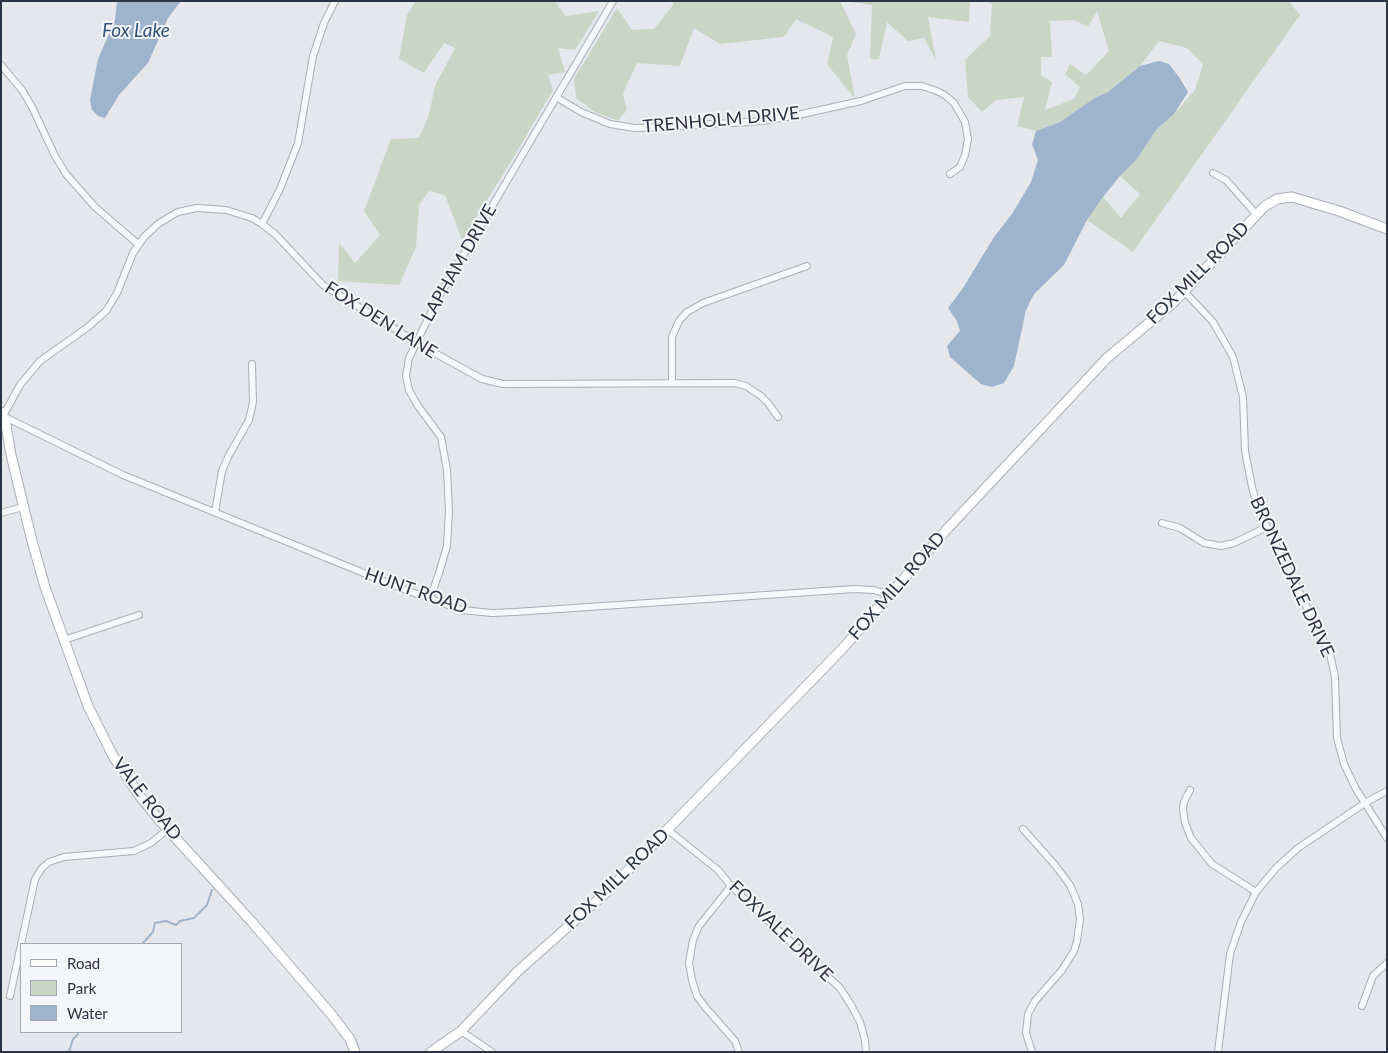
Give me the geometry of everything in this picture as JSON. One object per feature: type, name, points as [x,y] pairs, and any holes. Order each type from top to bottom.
[{"type":"main road","name":"FOX MILL ROAD","points":[[431,1052],[461,1031],[518,971],[607,892],[844,647],[955,520],[1107,358],[1174,303],[1265,206],[1277,199],[1292,197],[1339,211],[1387,229]]},
{"type":"main road","name":"VALE ROAD","points":[[2,414],[23,507],[38,562],[88,706],[112,756],[139,795],[293,969],[343,1029],[350,1039],[355,1052]]},
{"type":"street","points":[[262,224],[283,182],[298,143],[313,56],[324,23],[335,1]]},
{"type":"street","name":"LAPHAM DRIVE","points":[[430,599],[447,546],[449,511],[447,470],[441,437],[408,390],[406,369],[416,342],[438,298],[613,1]]},
{"type":"street","points":[[1,65],[29,102],[66,174],[95,207],[138,244]]},
{"type":"street","name":"TRENHOLM DRIVE","points":[[556,97],[581,112],[610,124],[635,128],[762,121],[861,101],[905,86],[922,86],[946,96],[954,103],[965,122],[968,139],[965,155],[960,167],[950,174]]},
{"type":"street","points":[[1214,173],[1226,180],[1256,214]]},
{"type":"street","name":"FOX DEN LANE","points":[[2,414],[20,385],[40,361],[88,328],[106,311],[117,292],[138,244],[158,224],[178,212],[189,209],[214,208],[252,218],[262,224],[275,234],[323,285],[416,342],[472,374],[492,382],[503,384],[741,384],[761,396],[778,417]]},
{"type":"street","points":[[672,383],[672,337],[679,321],[687,312],[703,303],[807,266]]},
{"type":"street","name":"BRONZEDALE DRIVE","points":[[1184,291],[1213,322],[1233,357],[1243,397],[1245,451],[1250,480],[1258,508],[1330,654],[1335,677],[1337,738],[1340,751],[1351,780],[1387,838]]},
{"type":"street","points":[[215,512],[222,471],[249,420],[253,402],[252,364]]},
{"type":"street","name":"HUNT ROAD","points":[[2,414],[123,475],[430,599],[462,610],[492,612],[854,588],[874,590],[890,595]]},
{"type":"street","points":[[1,513],[23,507]]},
{"type":"street","points":[[1162,524],[1180,528],[1204,543],[1221,546],[1234,543],[1267,527]]},
{"type":"street","points":[[64,640],[139,615]]},
{"type":"street","points":[[1190,790],[1184,802],[1183,810],[1185,823],[1191,838],[1212,864],[1256,892]]},
{"type":"street","points":[[1218,1052],[1230,954],[1241,922],[1256,892],[1276,868],[1298,848],[1365,803],[1387,791]]},
{"type":"street","points":[[21,943],[35,879],[42,868],[49,862],[64,857],[134,851],[151,843],[168,829]]},
{"type":"street","name":"FOXVALE DRIVE","points":[[668,830],[718,870],[732,886],[840,988],[852,1005],[860,1022],[866,1052]]},
{"type":"street","points":[[1023,830],[1055,865],[1070,885],[1078,904],[1080,920],[1078,941],[1074,951],[1062,970],[1035,1001],[1028,1014],[1026,1033],[1032,1052]]},
{"type":"street","points":[[732,886],[699,926],[693,940],[689,963],[692,980],[698,996],[735,1041],[739,1052]]},
{"type":"street","points":[[10,996],[20,949]]},
{"type":"street","points":[[1362,1006],[1373,976],[1387,963]]},
{"type":"street","points":[[461,1031],[492,1052]]},
{"type":"green space","points":[[416,1],[555,1],[565,16],[599,11],[575,50],[558,48],[565,72],[548,75],[553,90],[462,240],[445,195],[429,191],[419,205],[416,247],[399,285],[338,281],[339,243],[355,263],[380,235],[364,211],[391,139],[419,138],[429,115],[435,86],[455,48],[444,43],[424,73],[399,59],[407,15]]},
{"type":"green space","points":[[673,1],[840,1],[856,34],[847,55],[855,99],[827,64],[833,37],[796,19],[784,37],[720,44],[694,28],[680,66],[637,63],[623,93],[627,110],[618,121],[595,112],[576,98],[574,79],[617,8],[632,30],[654,29],[673,5]]},
{"type":"green space","points":[[843,1],[970,1],[969,22],[928,17],[936,60],[924,38],[908,41],[887,22],[879,59],[870,59],[872,5]]},
{"type":"green space","points":[[984,1],[1289,1],[1300,15],[1133,252],[1087,220],[1103,197],[1121,218],[1140,194],[1120,176],[1137,159],[1156,130],[1174,114],[1195,90],[1203,64],[1187,48],[1159,41],[1140,66],[1108,92],[1096,97],[1060,122],[1036,131],[1017,126],[1024,97],[996,100],[982,112],[968,97],[965,60],[990,36],[992,4]],"holes":[[[1097,11],[1109,51],[1086,75],[1070,64],[1065,74],[1080,87],[1074,99],[1045,110],[1052,82],[1041,75],[1041,57],[1052,57],[1050,21],[1074,20],[1088,27]]]},
{"type":"water","name":"Fox Lake","points":[[117,1],[181,1],[168,18],[148,63],[119,95],[105,118],[98,116],[92,110],[90,100],[98,59],[115,20]]},
{"type":"water","points":[[1159,61],[1169,64],[1188,92],[1174,114],[1156,130],[1137,159],[1103,197],[1087,220],[1064,265],[1034,294],[1026,310],[1014,366],[1004,383],[992,387],[981,384],[950,357],[947,346],[960,331],[957,321],[948,308],[963,288],[994,237],[1012,214],[1031,182],[1038,160],[1032,144],[1036,131],[1060,122],[1096,97],[1108,92],[1140,66]]},
{"type":"waterway","points":[[143,943],[153,932],[155,923],[166,921],[176,925],[180,921],[194,918],[207,905],[212,890]]},
{"type":"waterway","points":[[69,1052],[73,1039],[78,1033]]}]
